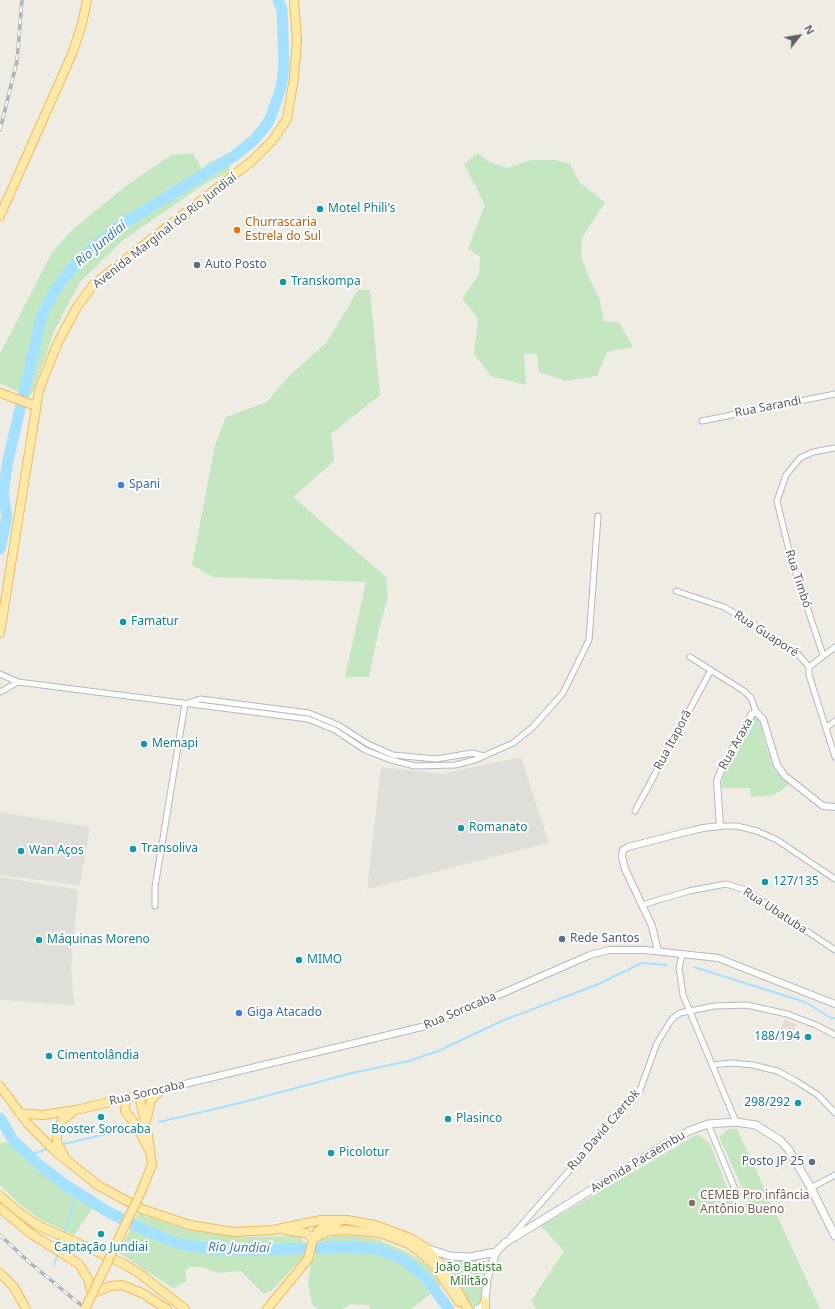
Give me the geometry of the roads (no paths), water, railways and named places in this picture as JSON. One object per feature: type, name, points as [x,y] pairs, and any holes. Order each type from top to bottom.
[{"type":"main road","points":[[0,216],[72,54],[82,24],[87,0]]},
{"type":"main road","name":"Avenida Marginal do Rio Jundiaí","points":[[0,633],[33,405],[58,342],[77,307],[94,284],[254,160],[272,140],[287,119],[294,78],[297,40],[294,0]]},
{"type":"main road","points":[[0,393],[33,405]]},
{"type":"main road","points":[[0,1086],[19,1113],[42,1139],[76,1170],[115,1196],[136,1207],[190,1225],[234,1232],[273,1230],[301,1231],[306,1233],[313,1241]]},
{"type":"main road","points":[[148,1134],[147,1115],[149,1106],[151,1100],[161,1090]]},
{"type":"main road","points":[[85,1309],[150,1175],[152,1156],[139,1095]]},
{"type":"main road","name":"Rua Sorocaba","points":[[19,1113],[42,1115],[76,1110],[139,1095]]},
{"type":"main road","points":[[125,1111],[126,1098]]},
{"type":"main road","points":[[102,1103],[125,1111],[137,1127],[152,1156]]},
{"type":"main road","points":[[76,1110],[62,1120],[56,1137],[59,1149],[76,1170]]},
{"type":"main road","name":"Avenida Pacaembu","points":[[485,1305],[487,1279],[496,1252],[505,1243],[669,1142],[689,1131],[708,1124],[736,1122],[756,1125],[781,1141],[789,1150],[811,1188],[835,1236]]},
{"type":"main road","points":[[0,1196],[37,1225],[122,1263],[139,1273],[185,1309]]},
{"type":"main road","points":[[0,1208],[30,1233],[79,1264],[88,1279],[92,1294]]},
{"type":"main road","points":[[273,1230],[321,1220],[347,1220],[375,1225],[410,1238],[425,1247],[450,1256],[470,1257],[496,1252]]},
{"type":"main road","points":[[267,1309],[308,1259],[313,1241],[323,1227],[347,1220]]},
{"type":"main road","points":[[313,1241],[328,1231],[348,1230],[379,1233],[409,1244],[431,1261],[462,1307],[467,1309]]},
{"type":"main road","points":[[425,1247],[445,1269],[467,1309]]},
{"type":"main road","points":[[0,1273],[14,1286],[26,1309]]},
{"type":"main road","points":[[92,1294],[110,1286],[128,1286],[167,1309]]},
{"type":"main road","points":[[478,1309],[485,1305]]},
{"type":"street","name":"Rua Sarandi","points":[[702,421],[835,394]]},
{"type":"street","name":"Rua Timbó","points":[[823,655],[791,559],[777,501],[786,475],[800,458],[813,452],[835,448]]},
{"type":"street","points":[[0,674],[18,682],[308,719],[335,730],[365,750],[391,760],[415,766],[455,765],[484,756],[513,743],[533,727],[563,694],[589,640],[598,516]]},
{"type":"street","name":"Rua Guaporé","points":[[676,591],[724,607],[782,642],[799,655],[809,667],[809,675],[827,727],[835,757]]},
{"type":"street","points":[[809,667],[835,647]]},
{"type":"street","points":[[690,657],[744,691],[751,698],[756,712],[763,719],[777,766],[785,776],[823,806],[835,807]]},
{"type":"street","name":"Rua Itaporã","points":[[635,811],[711,670]]},
{"type":"street","points":[[0,692],[18,682]]},
{"type":"street","points":[[185,704],[200,699],[309,713],[338,725],[368,744],[393,755],[436,759],[472,753],[484,756]]},
{"type":"street","points":[[155,906],[155,887],[185,704]]},
{"type":"street","name":"Rua Araxa","points":[[720,826],[717,781],[722,768],[746,722],[756,712]]},
{"type":"street","points":[[827,727],[835,721]]},
{"type":"street","points":[[658,952],[652,926],[625,869],[622,857],[623,850],[628,847],[703,828],[736,826],[777,840],[835,879]]},
{"type":"street","name":"Rua Ubatuba","points":[[642,904],[689,891],[726,884],[746,890],[835,950]]},
{"type":"street","name":"Rua Sorocaba","points":[[139,1095],[430,1025],[599,952],[626,950],[718,958],[835,1004]]},
{"type":"street","points":[[682,954],[679,968],[680,986],[688,1010],[713,1065],[736,1122]]},
{"type":"street","points":[[688,1010],[729,1005],[759,1008],[787,1014],[816,1025],[835,1035]]},
{"type":"street","name":"Rua David Czertok","points":[[505,1243],[640,1090],[657,1043],[665,1029],[672,1019],[688,1010]]},
{"type":"street","points":[[713,1065],[732,1063],[753,1065],[777,1071],[818,1095],[835,1113]]},
{"type":"street","points":[[708,1124],[737,1194]]},
{"type":"street","points":[[811,1188],[835,1175]]},
{"type":"waterway","name":"Rio Jundiaí","points":[[0,549],[7,517],[3,494],[8,460],[42,315],[56,289],[71,269],[96,245],[121,225],[234,156],[254,140],[268,123],[281,88],[284,66],[282,10],[278,0]]},
{"type":"waterway","points":[[159,1122],[240,1103],[352,1073],[409,1061],[438,1051],[504,1020],[594,986],[642,963],[667,965]]},
{"type":"waterway","points":[[694,967],[805,1002],[831,1018],[835,1018]]},
{"type":"waterway","name":"Rio Jundiaí","points":[[0,1118],[13,1140],[36,1162],[64,1184],[110,1213],[147,1231],[179,1244],[221,1250],[345,1247],[378,1249],[402,1259],[424,1276],[449,1309]]},
{"type":"waterway","points":[[60,1145],[123,1130]]},
{"type":"waterway","points":[[28,1155],[48,1149]]},
{"type":"waterway","points":[[64,1235],[77,1192]]},
{"type":"waterway","points":[[59,1248],[62,1239]]},
{"type":"waterway","points":[[54,1265],[58,1253]]},
{"type":"railway","points":[[0,130],[17,61],[22,0]]},
{"type":"railway","points":[[0,1235],[30,1263],[86,1309]]},
{"type":"place","name":"Motel Phili's","points":[[320,209]]},
{"type":"place","name":"Churrascaria Estrela do Sul","points":[[237,230]]},
{"type":"place","name":"Auto Posto","points":[[197,265]]},
{"type":"place","name":"Transkompa","points":[[283,282]]},
{"type":"place","name":"Spani","points":[[121,485]]},
{"type":"place","name":"Famatur","points":[[123,622]]},
{"type":"place","name":"Memapi","points":[[144,744]]},
{"type":"place","name":"Romanato","points":[[461,828]]},
{"type":"place","name":"Transoliva","points":[[133,849]]},
{"type":"place","name":"Wan Aços","points":[[21,851]]},
{"type":"place","name":"127/135","points":[[765,882]]},
{"type":"place","name":"Rede Santos","points":[[562,939]]},
{"type":"place","name":"Máquinas Moreno","points":[[39,940]]},
{"type":"place","name":"MIMO","points":[[299,960]]},
{"type":"place","name":"Giga Atacado","points":[[239,1013]]},
{"type":"place","name":"188/194","points":[[808,1037]]},
{"type":"place","name":"Cimentolândia","points":[[49,1056]]},
{"type":"place","name":"298/292","points":[[798,1103]]},
{"type":"place","name":"Booster Sorocaba","points":[[101,1117]]},
{"type":"place","name":"Plasinco","points":[[448,1119]]},
{"type":"place","name":"Picolotur","points":[[331,1153]]},
{"type":"place","name":"Posto JP 25","points":[[812,1162]]},
{"type":"place","name":"CEMEB Pro infância Antônio Bueno","points":[[692,1203]]},
{"type":"place","name":"Captação Jundiai","points":[[101,1234]]},
{"type":"park label","name":"João Batista Militão","points":[[469,1275]]}]
